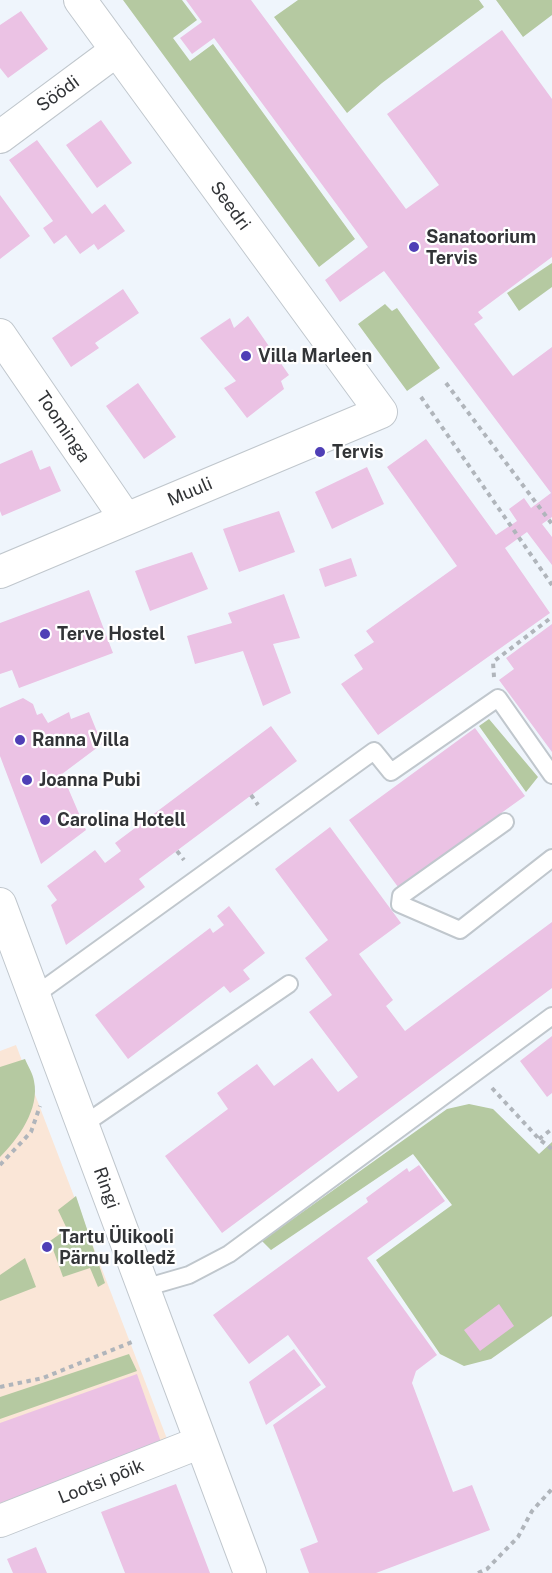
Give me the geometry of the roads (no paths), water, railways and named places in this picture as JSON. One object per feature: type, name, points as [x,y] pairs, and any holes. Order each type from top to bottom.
[{"type":"street","name":"Seedri","points":[[80,0],[381,412]]},
{"type":"street","name":"Söödi","points":[[0,137],[117,50]]},
{"type":"street","name":"Toominga","points":[[0,335],[126,519]]},
{"type":"street","name":"Muuli","points":[[0,572],[381,412]]},
{"type":"street","name":"Ringi","points":[[0,904],[250,1573]]},
{"type":"street","name":"Lootsi põik","points":[[0,1521],[201,1442]]},
{"type":"lane","points":[[34,996],[374,751],[391,772],[495,699],[498,698],[552,775]]},
{"type":"lane","points":[[505,822],[401,896],[400,904],[460,930],[552,858]]},
{"type":"lane","points":[[83,1125],[289,984]]},
{"type":"lane","points":[[144,1288],[189,1275],[230,1254],[552,1017]]},
{"type":"place","name":"Sanatoorium Tervis","points":[[414,247]]},
{"type":"place","name":"Villa Marleen","points":[[246,356]]},
{"type":"place","name":"Tervis","points":[[320,452]]},
{"type":"place","name":"Terve Hostel","points":[[45,634]]},
{"type":"place","name":"Ranna Villa","points":[[20,740]]},
{"type":"place","name":"Joanna Pubi","points":[[27,780]]},
{"type":"place","name":"Carolina Hotell","points":[[45,820]]},
{"type":"place","name":"Tartu Ülikooli Pärnu kolledž","points":[[47,1247]]}]
